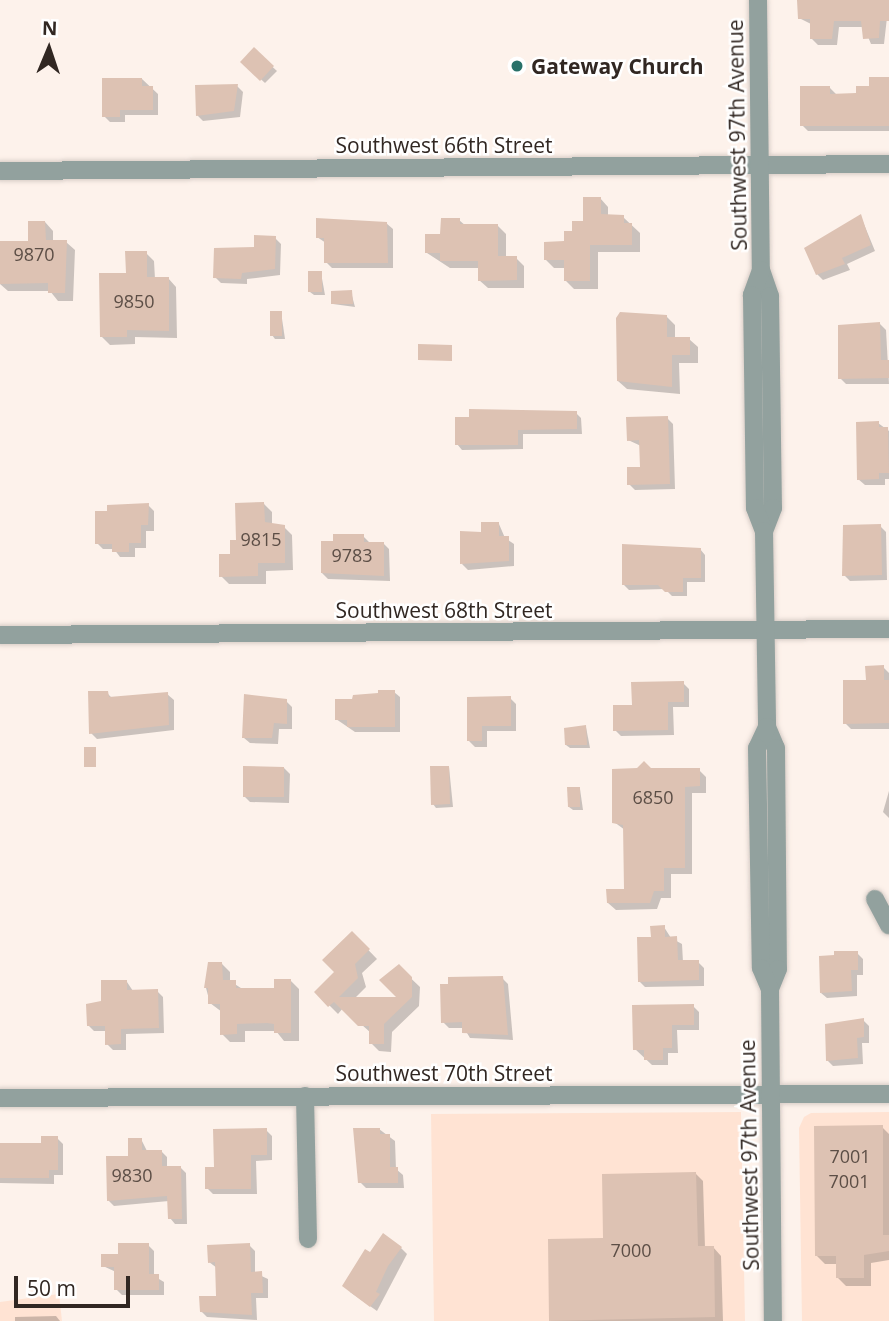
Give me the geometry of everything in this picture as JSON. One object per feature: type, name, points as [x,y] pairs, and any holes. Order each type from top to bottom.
[{"type":"street","name":"Southwest 97th Avenue","points":[[758,0],[761,270],[770,296],[773,508],[764,531],[767,727],[776,748],[778,969],[770,989],[774,1321]]},
{"type":"street","name":"Southwest 66th Street","points":[[0,171],[889,164]]},
{"type":"street","name":"Southwest 68th Street","points":[[0,635],[889,629]]},
{"type":"street","points":[[875,899],[889,925]]},
{"type":"street","name":"Southwest 70th Street","points":[[0,1098],[889,1094]]},
{"type":"street","points":[[305,1096],[307,1239]]},
{"type":"shaded area","points":[[741,1112],[745,1321],[434,1321],[431,1114]]},
{"type":"shaded area","points":[[889,1112],[889,1321],[802,1321],[799,1128],[804,1117],[811,1113]]},
{"type":"shaded area","points":[[59,1294],[62,1321],[0,1321],[0,1302]]},
{"type":"building","points":[[797,0],[889,0],[889,21],[880,21],[879,38],[863,39],[861,21],[834,21],[832,39],[810,39],[810,19],[798,19]]},
{"type":"building","points":[[254,47],[274,66],[260,81],[240,62]]},
{"type":"building","points":[[869,77],[889,77],[889,126],[800,126],[800,86],[830,86],[830,94],[856,93],[856,86],[869,86]]},
{"type":"building","points":[[102,78],[142,78],[142,86],[153,86],[153,110],[120,110],[120,117],[102,117]]},
{"type":"building","points":[[238,84],[234,111],[196,116],[195,85]]},
{"type":"building","points":[[583,197],[601,197],[601,214],[624,215],[624,223],[632,223],[632,245],[590,245],[590,281],[564,281],[564,260],[544,260],[544,242],[564,241],[564,231],[572,231],[572,221],[583,221]]},
{"type":"building","points":[[861,214],[871,245],[842,258],[845,264],[816,275],[804,248]]},
{"type":"building","points":[[316,218],[387,222],[388,263],[324,263],[324,238],[316,238]]},
{"type":"building","points":[[441,218],[460,218],[460,224],[498,224],[498,256],[517,256],[517,280],[478,281],[478,261],[440,261],[440,253],[425,253],[425,234],[440,234]]},
{"type":"building","points":[[28,221],[45,221],[46,240],[67,240],[65,293],[48,293],[48,283],[0,284],[0,241],[28,241]]},
{"type":"building","points":[[254,235],[276,236],[275,269],[242,273],[241,279],[213,278],[214,248],[254,247]]},
{"type":"building","points":[[125,251],[147,251],[147,277],[169,277],[169,331],[127,330],[127,337],[100,337],[99,273],[126,273]]},
{"type":"building","points":[[308,271],[322,271],[322,292],[308,292]]},
{"type":"building","points":[[352,290],[353,304],[331,304],[331,291]]},
{"type":"building","points":[[270,311],[282,311],[282,336],[270,336]]},
{"type":"building","points":[[620,312],[667,315],[667,337],[690,337],[690,355],[672,355],[672,387],[617,381],[616,318]]},
{"type":"building","points":[[880,322],[881,360],[889,360],[889,378],[838,379],[838,325]]},
{"type":"building","points":[[418,344],[452,345],[452,361],[418,360]]},
{"type":"building","points":[[469,409],[577,411],[577,429],[518,430],[518,445],[455,445],[455,417],[469,417]]},
{"type":"building","points":[[668,416],[670,484],[627,485],[627,467],[640,467],[639,440],[627,441],[626,417]]},
{"type":"building","points":[[879,421],[879,427],[888,427],[889,473],[879,473],[879,479],[857,480],[856,422]]},
{"type":"building","points":[[264,502],[265,522],[285,525],[285,563],[258,563],[258,576],[219,577],[219,554],[230,554],[230,540],[236,540],[235,503]]},
{"type":"building","points":[[149,503],[148,525],[141,525],[141,543],[129,543],[129,552],[112,552],[112,544],[95,544],[95,511],[107,511],[107,505]]},
{"type":"building","points":[[481,522],[499,522],[499,536],[509,536],[509,561],[460,564],[460,531],[481,532]]},
{"type":"building","points":[[881,524],[882,575],[842,576],[843,525]]},
{"type":"building","points":[[333,534],[364,534],[364,542],[384,542],[384,576],[321,573],[321,541],[333,541]]},
{"type":"building","points":[[622,544],[701,548],[701,578],[683,578],[683,592],[665,592],[658,585],[622,585]]},
{"type":"building","points":[[884,665],[884,680],[889,680],[889,723],[843,724],[843,680],[866,680],[865,666]]},
{"type":"building","points":[[684,681],[684,702],[668,702],[668,730],[613,731],[613,705],[632,705],[631,682]]},
{"type":"building","points":[[378,690],[395,690],[395,727],[347,727],[347,720],[335,720],[335,699],[352,699],[353,695],[378,693]]},
{"type":"building","points":[[88,691],[108,691],[109,697],[168,692],[169,725],[89,734]]},
{"type":"building","points":[[244,694],[287,699],[287,724],[274,723],[272,738],[242,738]]},
{"type":"building","points":[[511,696],[511,726],[482,726],[482,741],[467,741],[467,697]]},
{"type":"building","points":[[586,725],[587,745],[565,745],[564,728]]},
{"type":"building","points":[[84,747],[96,747],[96,767],[84,767]]},
{"type":"building","points":[[644,761],[651,768],[700,768],[700,786],[685,787],[685,868],[664,868],[664,891],[654,891],[650,903],[607,903],[606,889],[624,889],[623,825],[612,823],[612,769],[637,768]]},
{"type":"building","points":[[243,766],[284,767],[284,797],[243,797]]},
{"type":"building","points":[[430,766],[449,766],[450,804],[431,805]]},
{"type":"building","points":[[567,787],[580,787],[580,807],[568,807]]},
{"type":"building","points":[[665,925],[665,937],[677,936],[678,960],[699,960],[699,980],[638,982],[637,937],[651,937],[650,926]]},
{"type":"building","points":[[352,931],[370,949],[355,964],[358,978],[339,997],[396,997],[379,980],[399,964],[412,977],[412,997],[384,1024],[384,1044],[369,1044],[369,1026],[358,1026],[334,1002],[328,1007],[314,992],[334,972],[322,960]]},
{"type":"building","points":[[834,951],[858,951],[858,970],[851,970],[852,991],[820,993],[819,956],[834,955]]},
{"type":"building","points":[[208,962],[222,962],[223,980],[236,980],[236,988],[274,988],[274,979],[291,979],[291,1033],[274,1033],[274,1024],[267,1023],[237,1024],[237,1034],[220,1035],[220,1004],[208,1004],[208,988],[204,988]]},
{"type":"building","points":[[503,976],[508,1035],[462,1033],[462,1022],[441,1023],[440,984],[448,984],[448,977]]},
{"type":"building","points":[[101,980],[127,980],[127,990],[158,989],[159,1028],[121,1029],[121,1044],[105,1045],[105,1026],[87,1026],[86,1004],[101,1001]]},
{"type":"building","points":[[694,1004],[694,1025],[672,1025],[672,1048],[663,1048],[663,1060],[644,1060],[644,1050],[633,1050],[632,1005]]},
{"type":"building","points":[[864,1018],[864,1037],[857,1038],[858,1058],[826,1061],[825,1024]]},
{"type":"building","points":[[883,1125],[883,1235],[889,1235],[889,1251],[864,1255],[864,1278],[836,1278],[836,1256],[815,1256],[814,1126]]},
{"type":"building","points":[[267,1128],[267,1155],[251,1155],[251,1189],[205,1189],[205,1167],[214,1167],[213,1129]]},
{"type":"building","points":[[353,1128],[380,1128],[380,1134],[390,1134],[390,1167],[398,1167],[398,1183],[358,1183]]},
{"type":"building","points":[[41,1136],[58,1136],[58,1170],[49,1170],[49,1178],[0,1178],[0,1143],[41,1143]]},
{"type":"building","points":[[128,1138],[142,1138],[142,1150],[162,1150],[162,1166],[181,1166],[182,1219],[168,1219],[167,1196],[107,1201],[106,1156],[128,1156]]},
{"type":"building","points":[[696,1172],[698,1246],[714,1246],[715,1317],[549,1321],[548,1239],[603,1238],[602,1174]]},
{"type":"building","points":[[383,1233],[402,1247],[388,1266],[376,1292],[380,1294],[370,1307],[342,1286],[365,1249],[370,1252]]},
{"type":"building","points":[[118,1243],[149,1243],[149,1274],[159,1274],[159,1290],[114,1290],[114,1267],[101,1267],[101,1254],[118,1254]]},
{"type":"building","points":[[250,1243],[251,1272],[262,1271],[263,1293],[251,1293],[252,1315],[200,1312],[199,1296],[216,1296],[215,1262],[208,1263],[207,1245]]},
{"type":"place","name":"Gateway Church","points":[[517,66]]}]
